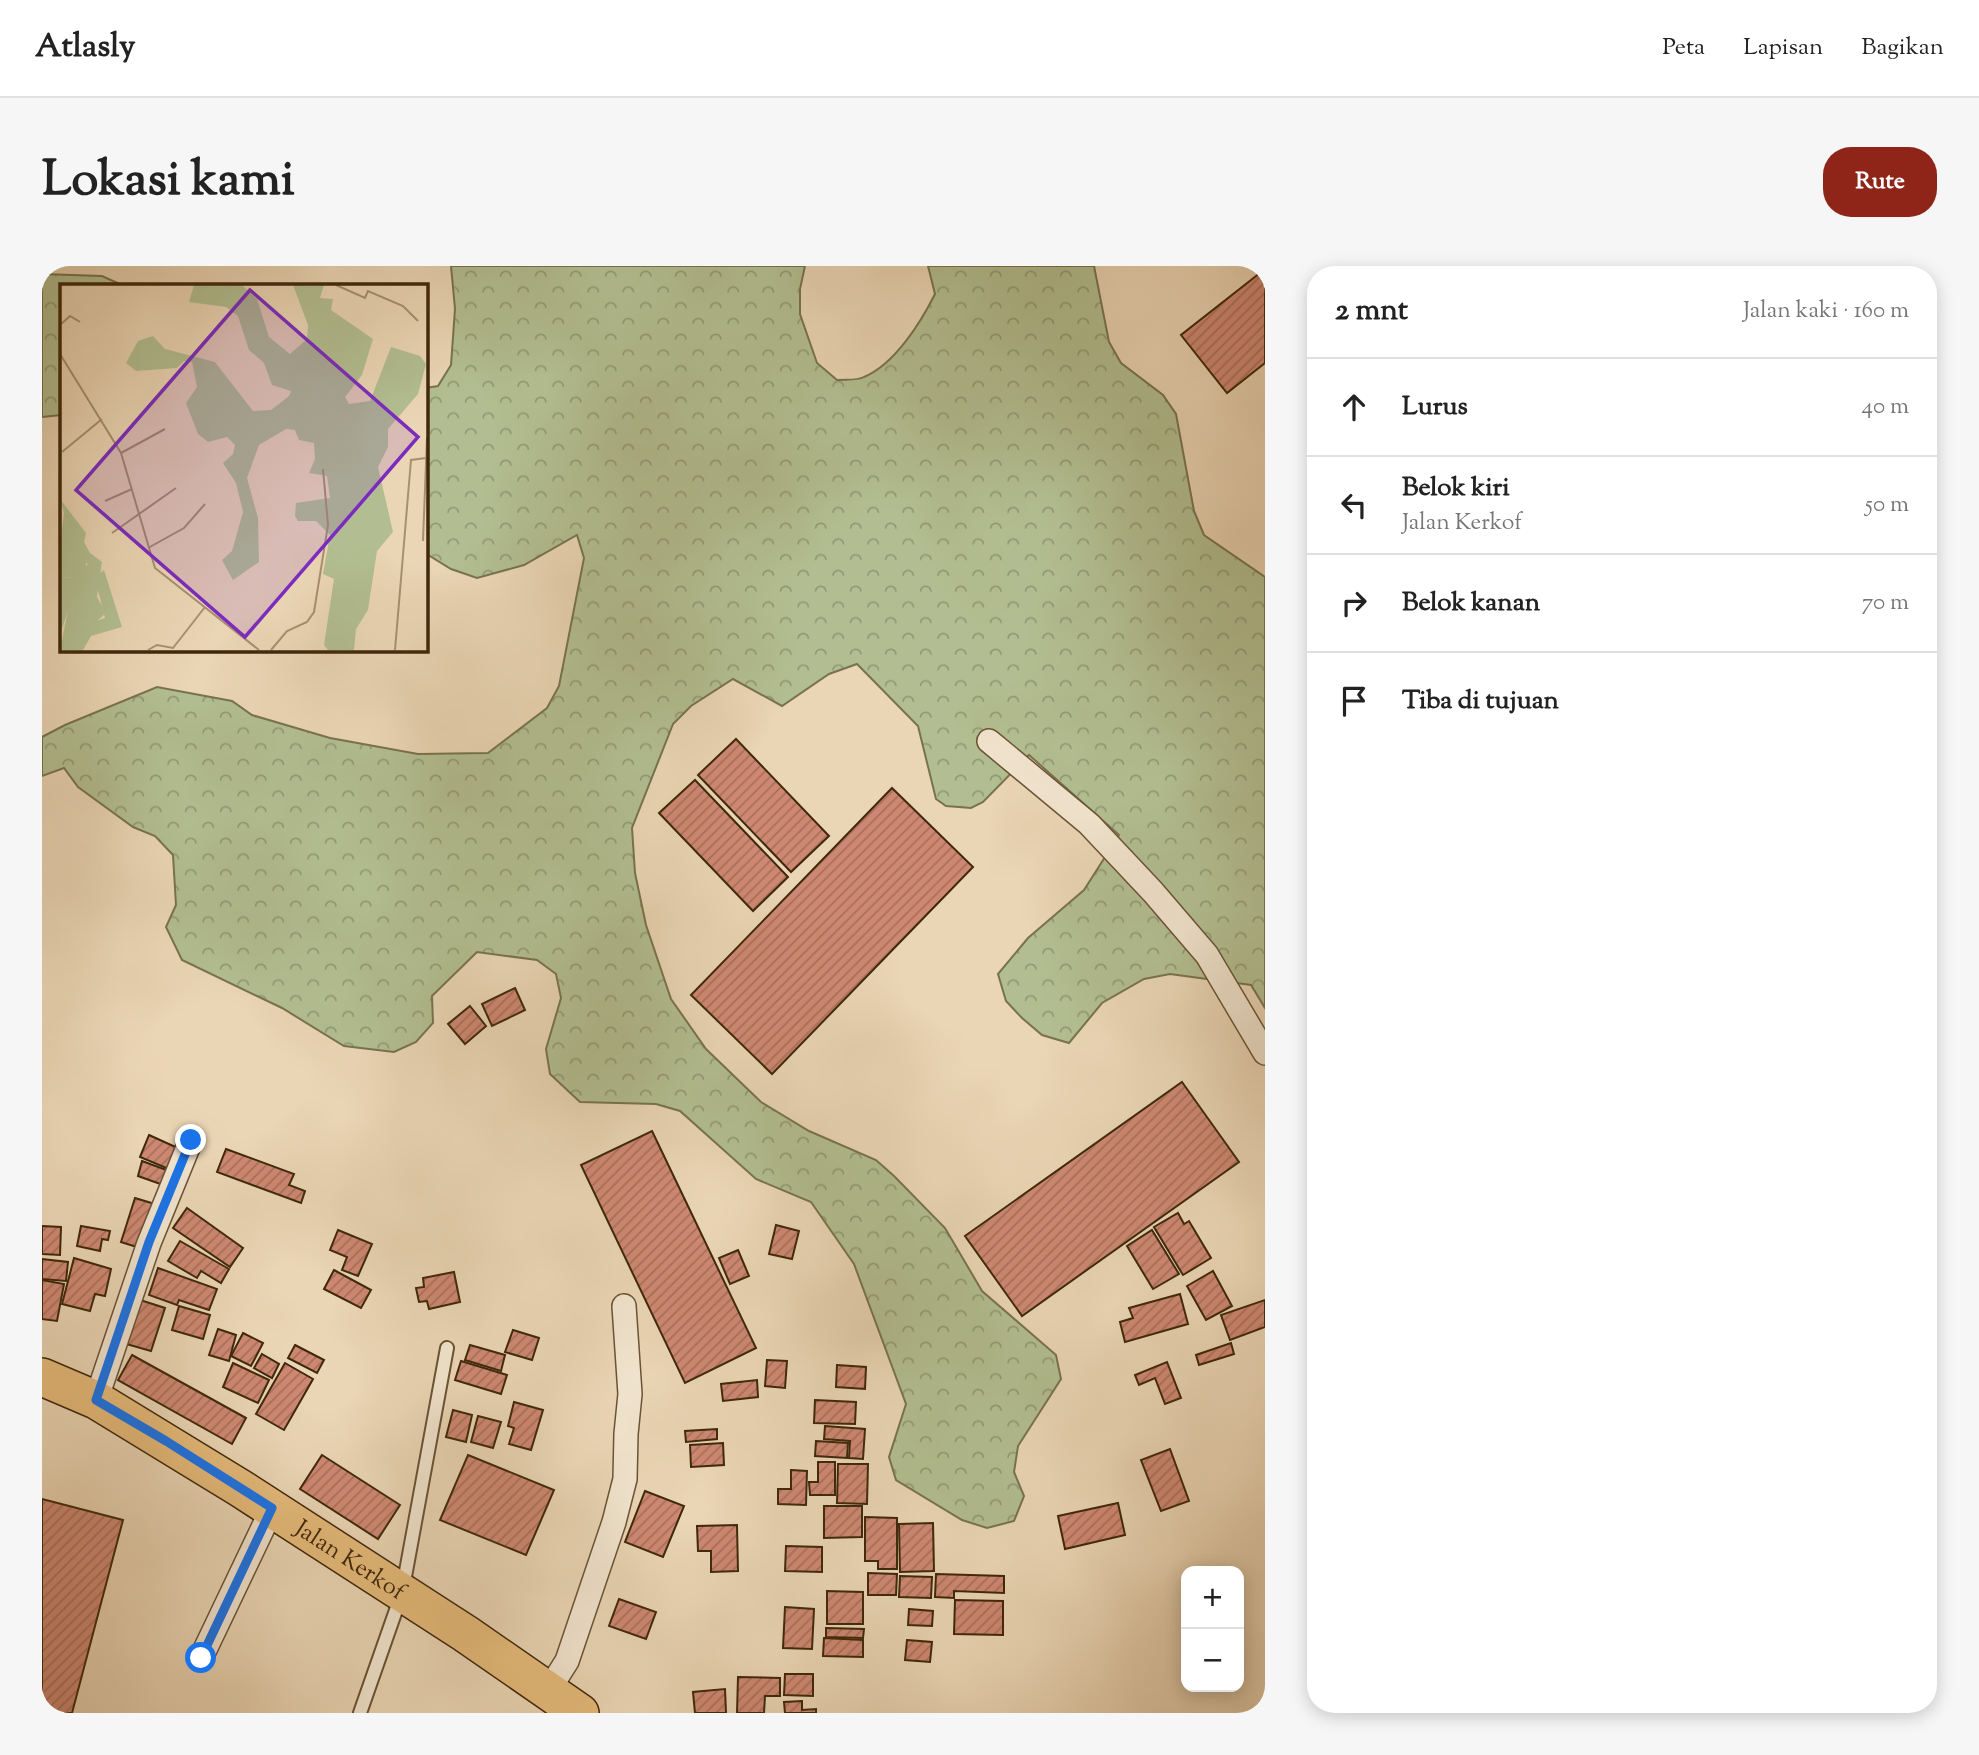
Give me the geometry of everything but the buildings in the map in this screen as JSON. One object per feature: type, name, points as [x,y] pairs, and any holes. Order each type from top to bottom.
[{"type":"main road","name":"Jalan Kerkof","points":[[42,1377],[96,1400],[166,1441],[466,1634],[580,1713]]},
{"type":"street","points":[[989,741],[1089,824],[1153,892],[1207,955],[1265,1053]]},
{"type":"street","points":[[96,1400],[149,1242],[191,1140]]},
{"type":"street","points":[[548,1691],[568,1661],[625,1479],[630,1394],[624,1306]]},
{"type":"street","points":[[201,1658],[272,1508]]},
{"type":"lane","points":[[360,1713],[402,1593],[447,1348]]},
{"type":"green space","points":[[451,266],[805,266],[800,289],[800,314],[817,363],[837,380],[858,379],[886,362],[906,341],[922,317],[935,294],[928,266],[1094,266],[1109,342],[1121,363],[1163,395],[1176,414],[1194,511],[1204,535],[1265,577],[1265,1008],[1251,985],[1170,974],[1144,979],[1102,1003],[1069,1043],[1042,1035],[1006,1001],[998,974],[1028,938],[1084,890],[1119,835],[1029,755],[983,802],[971,808],[946,806],[936,799],[918,726],[857,664],[829,674],[782,706],[733,679],[691,706],[673,724],[632,828],[635,873],[646,925],[671,999],[706,1049],[761,1102],[809,1131],[876,1160],[945,1228],[982,1291],[1056,1355],[1061,1379],[1018,1446],[1014,1472],[1024,1496],[1014,1521],[987,1528],[962,1520],[896,1480],[889,1457],[906,1404],[854,1264],[811,1202],[756,1179],[680,1111],[656,1104],[580,1102],[550,1074],[546,1049],[561,998],[556,974],[537,960],[477,952],[432,996],[433,1023],[416,1042],[394,1052],[344,1046],[282,1008],[182,960],[166,927],[176,905],[173,855],[155,836],[133,827],[78,787],[64,768],[42,776],[42,737],[157,687],[232,701],[252,715],[330,738],[418,754],[488,753],[547,708],[559,686],[584,558],[577,535],[524,565],[477,578],[451,569],[427,554],[427,388],[438,386],[451,365],[455,309]]},
{"type":"green space","points":[[42,274],[102,276],[120,284],[60,284],[60,415],[42,417]]},
{"type":"route","points":[[191,1140],[149,1242],[96,1400],[272,1508],[201,1658]]}]
